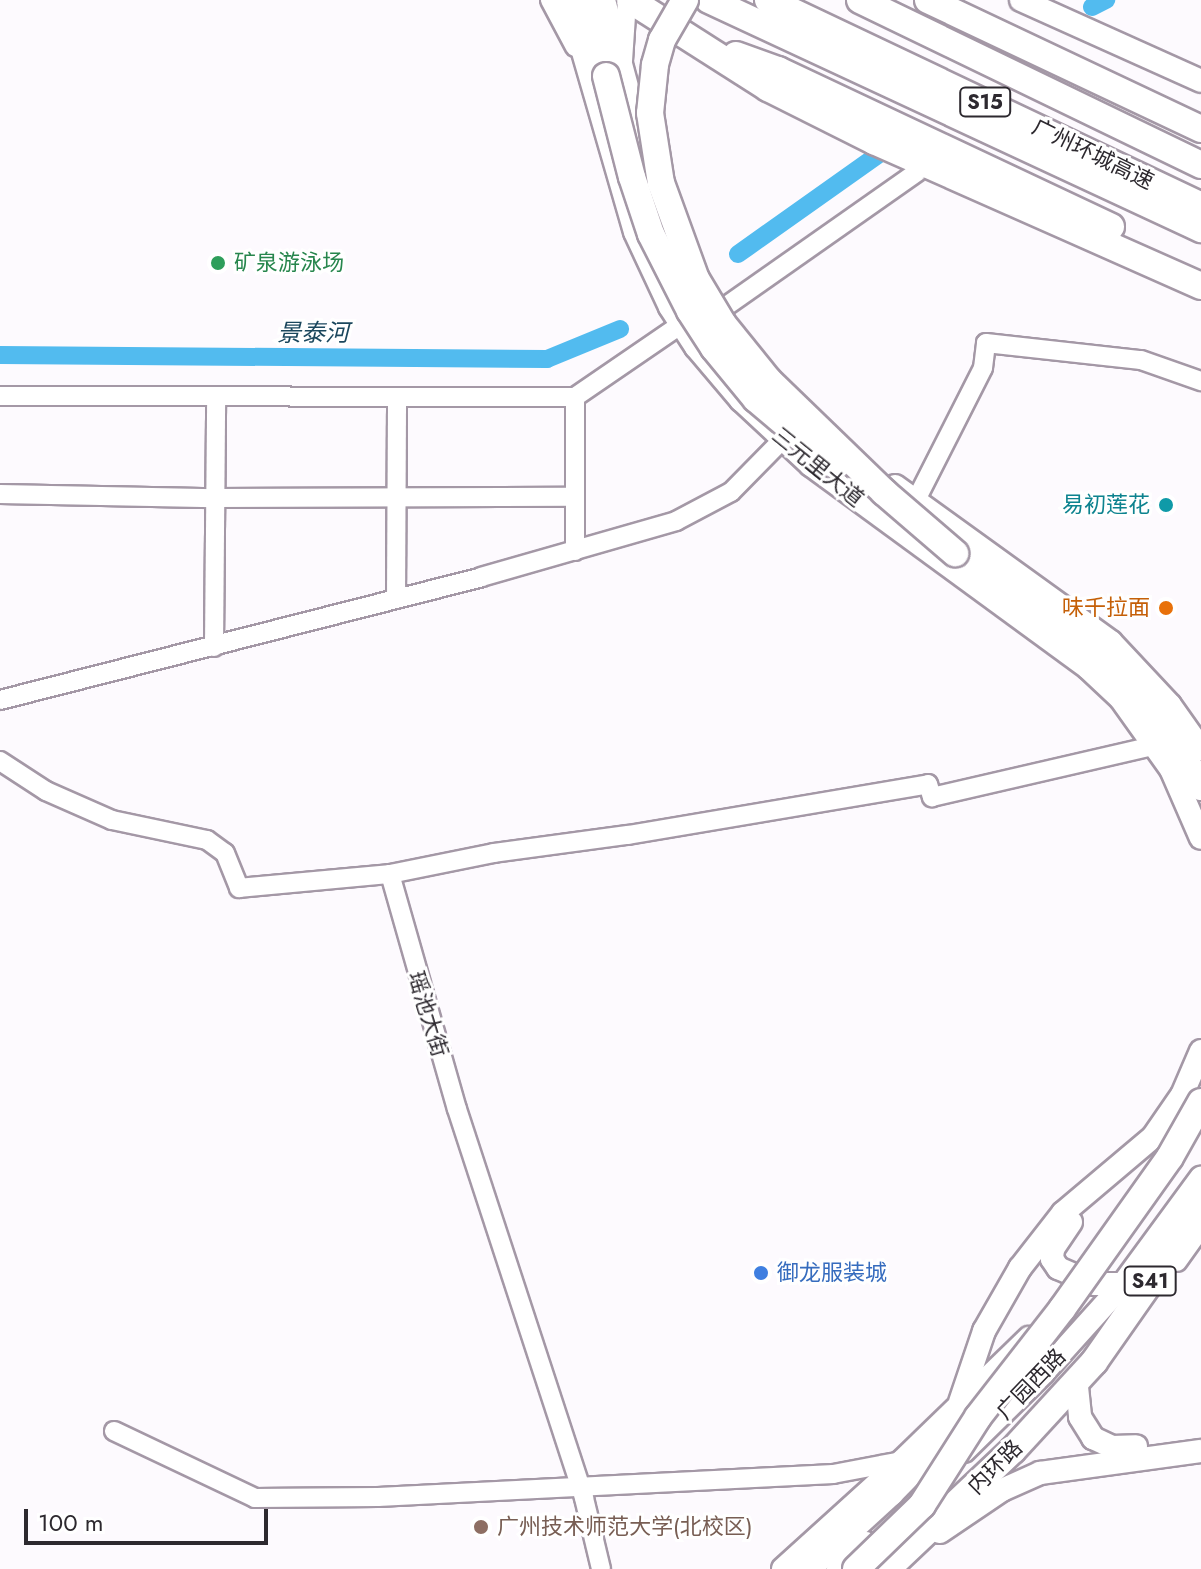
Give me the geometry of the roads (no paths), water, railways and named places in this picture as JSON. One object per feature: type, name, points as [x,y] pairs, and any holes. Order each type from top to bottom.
[{"type":"highway","points":[[585,0],[632,177],[651,234],[679,292],[714,348],[756,399],[796,435],[955,553],[1068,630],[1118,672],[1161,719],[1201,787]]},
{"type":"highway","points":[[628,0],[768,88],[874,141],[1201,286]]},
{"type":"highway","points":[[685,0],[662,40],[655,65],[650,113],[661,183],[696,279],[723,324],[769,381],[842,454],[955,553]]},
{"type":"highway","points":[[709,0],[1201,229]]},
{"type":"highway","name":"广州环城高速","points":[[768,0],[1201,206]]},
{"type":"highway","name":"广州环城高速","points":[[860,0],[1201,165]]},
{"type":"highway","points":[[928,0],[1201,129]]},
{"type":"highway","points":[[952,0],[1201,111]]},
{"type":"highway","points":[[688,37],[778,70],[1201,270]]},
{"type":"highway","points":[[854,1566],[922,1505],[978,1417],[1170,1157],[1201,1102]]},
{"type":"highway","name":"S41","points":[[1073,1388],[1124,1320],[1201,1198]]},
{"type":"highway","points":[[807,1569],[890,1493],[1038,1338]]},
{"type":"highway","name":"内环路","points":[[928,1537],[1073,1388]]},
{"type":"highway","points":[[887,1569],[928,1537]]},
{"type":"highway","points":[[893,1569],[928,1537]]},
{"type":"main road","name":"三元里大道","points":[[568,0],[635,232],[680,325],[714,369],[781,440],[886,523],[1088,668],[1121,699],[1158,745],[1182,790],[1201,838]]},
{"type":"main road","name":"三元里大道","points":[[604,0],[664,213],[690,273],[715,314],[769,378],[813,421],[915,502],[1036,584],[1111,642],[1160,693],[1198,742]]},
{"type":"main road","points":[[1021,0],[1201,81]]},
{"type":"main road","points":[[960,1403],[984,1331],[1027,1257],[1063,1213],[1153,1137],[1182,1095],[1201,1051]]},
{"type":"main road","points":[[1123,1284],[1095,1284],[1067,1274],[1052,1259],[1053,1249],[1073,1220],[1159,1150],[1181,1122],[1201,1079]]},
{"type":"main road","name":"广园西路","points":[[854,1566],[1032,1384],[1123,1284],[1201,1178]]},
{"type":"main road","name":"广园西路","points":[[1073,1388],[1146,1300],[1201,1225]]},
{"type":"main road","points":[[783,1569],[1042,1329],[1123,1284]]},
{"type":"main road","points":[[1073,1388],[1085,1428],[1102,1444],[1125,1447],[1201,1440]]},
{"type":"main road","points":[[903,1569],[928,1537],[1002,1490],[1040,1473],[1201,1451]]},
{"type":"street","points":[[550,0],[585,66]]},
{"type":"street","points":[[622,71],[628,0]]},
{"type":"street","points":[[715,314],[917,172]]},
{"type":"street","points":[[0,396],[575,397],[680,325]]},
{"type":"street","points":[[915,502],[983,368],[986,343],[1141,360],[1201,381]]},
{"type":"street","points":[[214,647],[216,396]]},
{"type":"street","points":[[396,599],[397,397]]},
{"type":"street","points":[[575,397],[575,551]]},
{"type":"street","points":[[0,700],[396,599],[676,521],[714,504],[746,480],[791,430],[813,421]]},
{"type":"street","points":[[0,494],[215,498],[575,497]]},
{"type":"street","points":[[0,761],[46,791],[112,820],[207,840],[225,853],[239,888],[390,874],[494,853],[628,835],[928,784],[932,797],[1158,745]]},
{"type":"street","name":"瑶池大街","points":[[390,874],[457,1109],[579,1488],[601,1569]]},
{"type":"street","points":[[114,1431],[255,1498],[579,1488],[833,1474],[902,1461]]},
{"type":"waterway","name":"景泰河","points":[[1092,7],[1106,0]]},
{"type":"waterway","name":"景泰河","points":[[738,254],[878,155]]},
{"type":"waterway","name":"景泰河","points":[[0,355],[547,359],[620,329]]},
{"type":"place","name":"矿泉游泳场","points":[[218,263]]},
{"type":"place","name":"易初莲花","points":[[1166,505]]},
{"type":"place","name":"味千拉面","points":[[1166,608]]},
{"type":"place","name":"御龙服装城","points":[[761,1273]]},
{"type":"place","name":"广州技术师范大学(北校区)","points":[[481,1527]]}]
